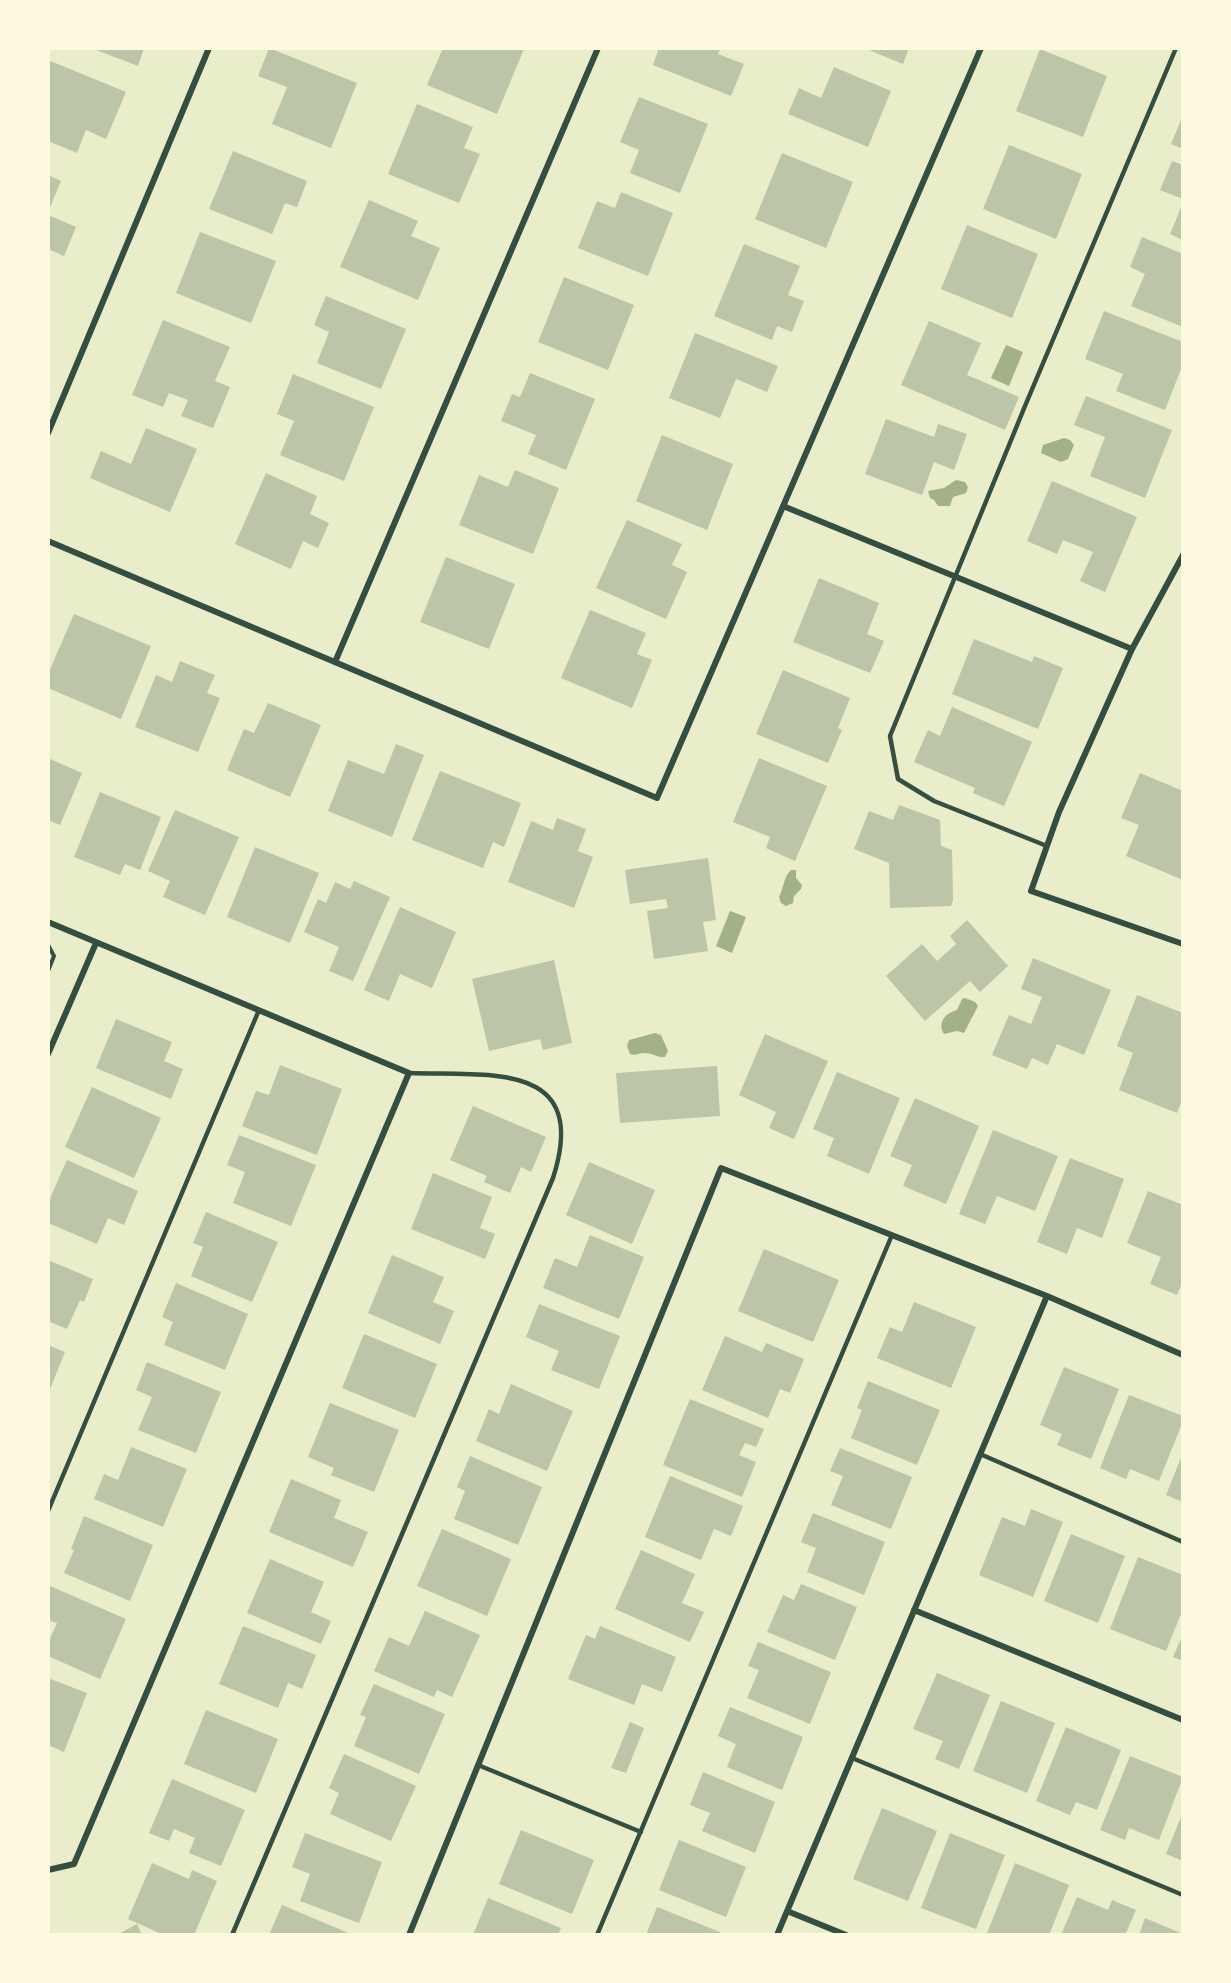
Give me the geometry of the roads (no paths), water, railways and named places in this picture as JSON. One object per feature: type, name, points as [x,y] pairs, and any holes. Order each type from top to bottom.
[{"type":"street","points":[[48,434],[209,48]]},
{"type":"street","points":[[335,662],[598,48]]},
{"type":"street","points":[[48,541],[657,798],[981,48]]},
{"type":"street","points":[[783,506],[1132,649]]},
{"type":"street","points":[[1183,555],[1132,649],[1059,812],[1031,891],[1183,944]]},
{"type":"street","points":[[48,922],[409,1073],[74,1864],[48,1870]]},
{"type":"street","points":[[48,1054],[96,943]]},
{"type":"street","points":[[409,1935],[721,1168],[1047,1296],[1183,1355]]},
{"type":"street","points":[[777,1935],[1047,1296]]},
{"type":"street","points":[[914,1610],[1183,1720]]},
{"type":"street","points":[[787,1911],[846,1935]]},
{"type":"lane","points":[[1047,846],[934,801],[898,779],[890,736],[1176,48]]},
{"type":"lane","points":[[48,1511],[259,1010]]},
{"type":"lane","points":[[232,1935],[560,1156],[562,1130],[556,1107],[546,1094],[521,1080],[487,1076],[409,1073]]},
{"type":"lane","points":[[597,1935],[892,1235]]},
{"type":"lane","points":[[980,1454],[1183,1542]]},
{"type":"lane","points":[[852,1758],[1183,1895]]},
{"type":"lane","points":[[478,1765],[641,1832]]}]
